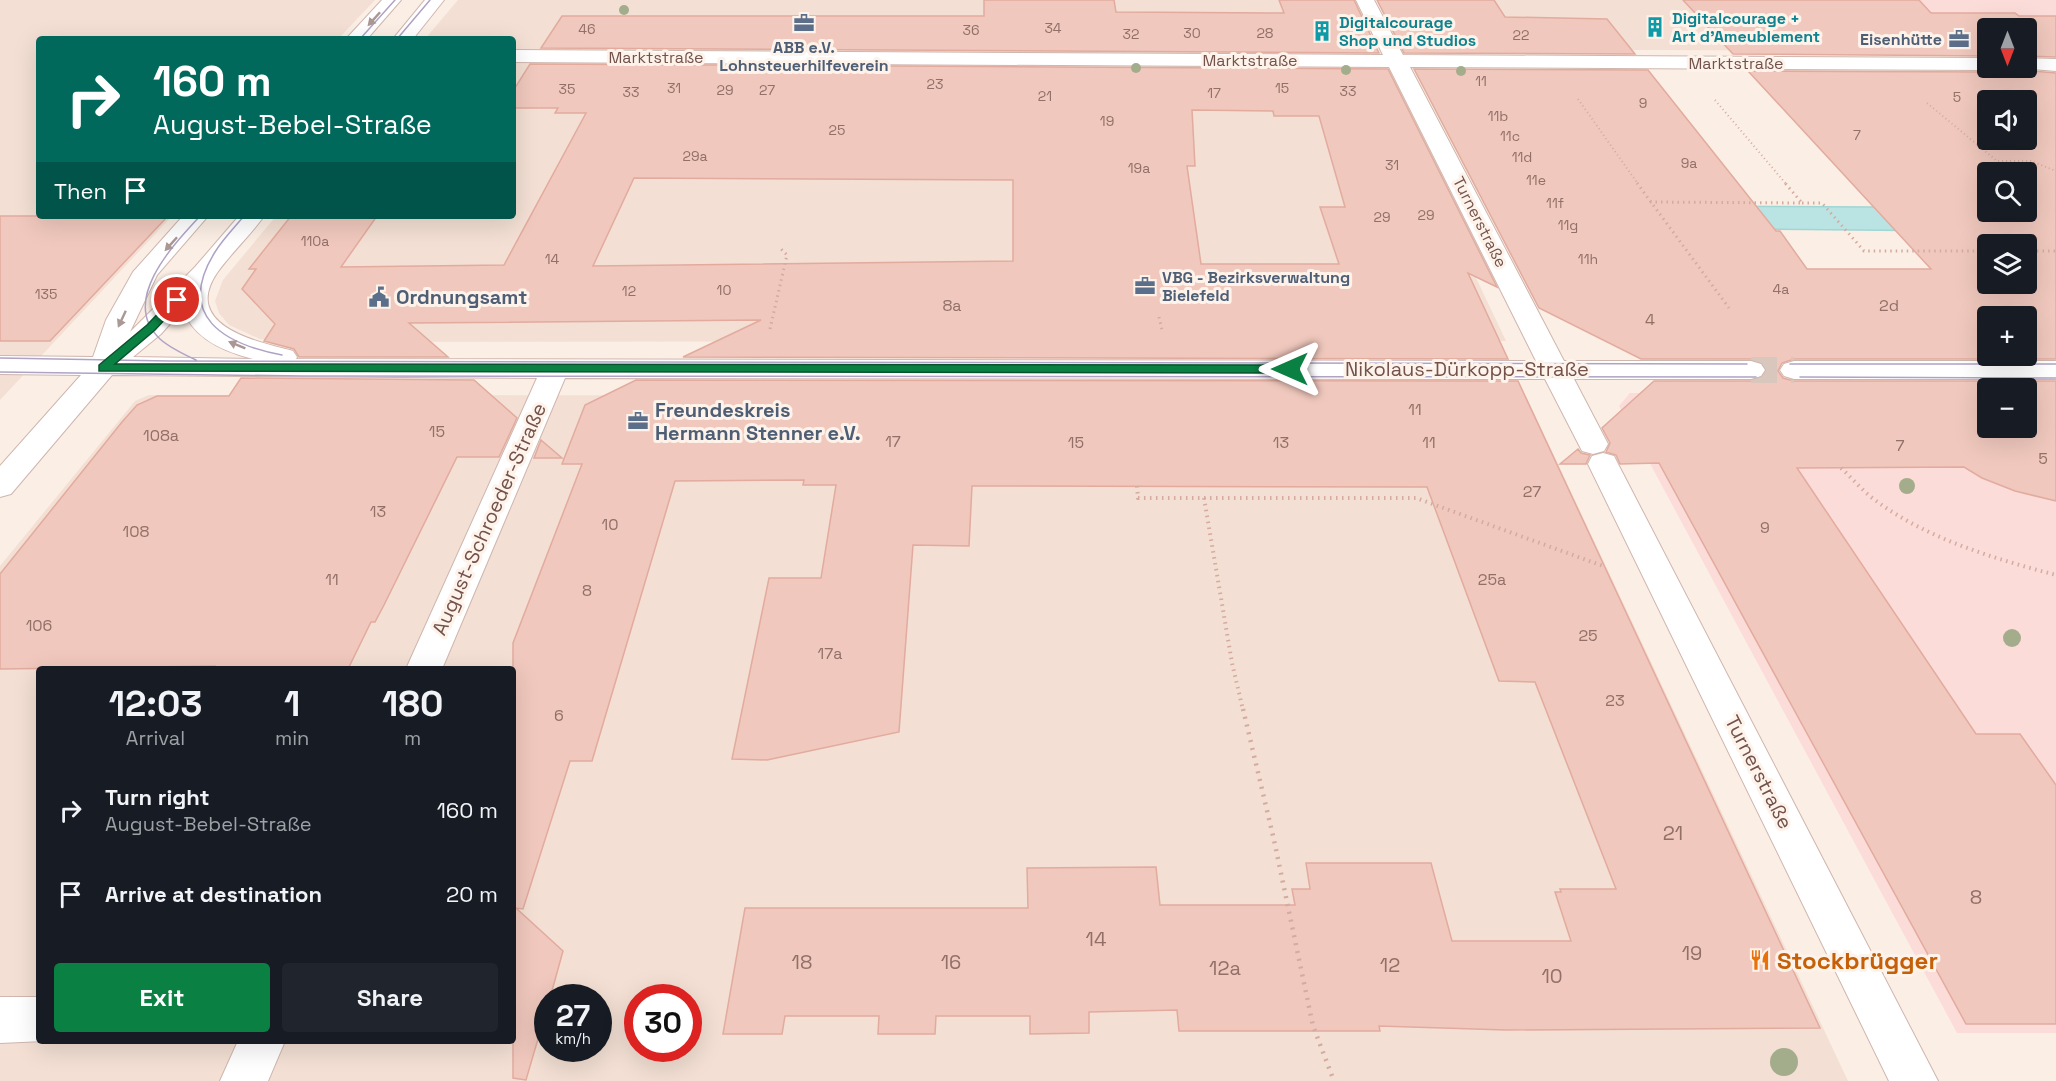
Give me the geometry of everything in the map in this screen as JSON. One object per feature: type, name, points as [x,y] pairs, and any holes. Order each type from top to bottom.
[{"type":"street","points":[[359,36],[392,0]]},
{"type":"street","points":[[405,36],[435,0]]},
{"type":"street","name":"Turnerstraße","points":[[1365,0],[1555,369],[1914,1081]]},
{"type":"street","name":"Marktstraße","points":[[516,56],[1977,64]]},
{"type":"street","points":[[2037,64],[2056,65]]},
{"type":"street","points":[[103,368],[120,320],[146,272],[193,219]]},
{"type":"street","points":[[0,486],[103,368],[151,328],[204,272],[249,219]]},
{"type":"street","points":[[204,272],[195,301],[198,310],[211,329],[226,340],[247,349],[356,369]]},
{"type":"street","name":"Nikolaus-Dürkopp-Straße","points":[[0,365],[103,368],[356,369],[1751,370]]},
{"type":"street","name":"August-Schroeder-Straße","points":[[425,666],[555,369]]},
{"type":"street","points":[[1794,370],[2056,370]]},
{"type":"street","points":[[0,1020],[36,1020]]},
{"type":"street","points":[[244,1081],[261,1044]]},
{"type":"path","points":[[1552,62],[1671,232],[1690,253],[1729,308]]},
{"type":"path","points":[[1712,96],[1803,203]]},
{"type":"path","points":[[1924,102],[1932,105],[1997,161],[2031,161],[2056,171]]},
{"type":"path","points":[[1650,202],[1822,203],[1864,250],[1977,251]]},
{"type":"path","points":[[768,335],[787,255],[780,248]]},
{"type":"path","points":[[2037,251],[2056,251]]},
{"type":"path","points":[[1159,316],[1161,326]]},
{"type":"path","points":[[1841,468],[1870,496],[1920,528],[1965,546],[2056,575]]},
{"type":"path","points":[[1137,486],[1138,498],[1416,498],[1666,589]]},
{"type":"path","points":[[1204,498],[1232,663],[1274,840],[1313,1026],[1334,1081]]},
{"type":"shaded area","points":[[0,0],[375,0],[341,36],[36,36],[36,219],[169,219],[0,400]]},
{"type":"shaded area","points":[[458,0],[1344,0],[1506,341],[285,342],[260,339],[229,325],[219,313],[215,301],[223,280],[274,219],[516,219],[516,36],[428,36]]},
{"type":"shaded area","points":[[1396,0],[1892,0],[1941,51],[1422,49]]},
{"type":"shaded area","points":[[1892,0],[2056,0],[2056,52],[2037,37],[2037,18],[1977,18],[1977,46]]},
{"type":"shaded area","points":[[1630,393],[1977,394],[1977,438],[2037,438],[2037,416],[2056,394],[2056,1033],[1957,1033],[1619,406]]},
{"type":"shaded area","points":[[149,395],[1526,396],[1848,1081],[0,1081],[0,566],[135,401]]},
{"type":"water","points":[[1630,206],[1874,207],[2056,232],[1645,228]]},
{"type":"building","points":[[984,0],[1114,0],[1116,12],[1284,13],[1279,0],[1354,0],[1379,53],[541,48],[562,16],[984,16]]},
{"type":"building","points":[[1377,0],[1494,0],[1505,17],[1607,19],[1635,54],[1404,53]]},
{"type":"building","points":[[1683,0],[1919,0],[1931,13],[2015,13],[2019,16],[2056,16],[2056,57],[2037,56],[2037,18],[1977,18],[1977,56],[1733,54]]},
{"type":"building","points":[[530,64],[1388,69],[1497,287],[1468,273],[1508,359],[683,357],[761,320],[409,323],[448,357],[299,357],[294,349],[264,341],[275,324],[242,289],[256,269],[249,269],[289,219],[375,219],[341,267],[504,265],[586,113],[555,113],[558,108],[516,108],[516,86]],"holes":[[[1192,110],[1273,111],[1274,116],[1319,116],[1345,207],[1320,207],[1339,264],[1201,264],[1187,166],[1195,166]],[[634,178],[1013,180],[1013,261],[593,266]]]},
{"type":"building","points":[[1414,69],[1648,70],[1776,231],[1780,231],[1807,269],[1931,269],[1748,71],[1977,72],[1977,78],[2037,78],[2037,71],[2056,73],[2056,359],[2037,359],[2037,306],[1977,306],[1977,359],[1794,359],[1782,363],[1778,371],[1783,378],[1794,381],[1977,381],[1977,438],[2037,438],[2037,381],[2056,381],[2056,501],[2015,491],[1982,478],[1964,467],[1797,468],[1976,734],[2020,734],[2056,785],[2056,1024],[1966,1024],[1659,463],[1620,464],[1616,455],[1606,452],[1610,443],[1602,428],[1654,381],[1752,381],[1762,378],[1767,371],[1763,363],[1751,359],[1641,359],[1539,308]]},
{"type":"building","points":[[0,216],[36,216],[36,219],[165,219],[50,341],[0,341]]},
{"type":"building","points":[[241,378],[474,380],[517,418],[499,457],[457,457],[384,605],[375,622],[371,622],[349,666],[36,666],[36,668],[0,669],[0,574],[122,422],[137,405],[157,396],[229,396]]},
{"type":"building","points":[[636,380],[1518,381],[1820,1028],[1506,1030],[1379,1026],[1380,1031],[1179,1031],[1177,1010],[1089,1012],[1089,1033],[1030,1034],[1030,1016],[936,1016],[935,1034],[878,1034],[879,1016],[785,1016],[782,1034],[723,1034],[745,908],[1028,908],[1027,868],[1156,867],[1160,905],[1295,905],[1292,889],[1310,889],[1306,863],[1431,863],[1452,941],[1571,941],[1555,892],[1561,892],[1560,889],[1616,889],[1535,682],[1499,681],[1427,487],[972,486],[969,546],[913,545],[899,732],[767,760],[732,759],[769,578],[821,578],[836,485],[803,485],[804,480],[675,481],[592,761],[570,761],[523,909],[516,908],[516,666],[513,666],[513,643],[582,464],[562,464],[585,405]]},
{"type":"building","points":[[541,440],[562,458],[534,458]]},
{"type":"building","points":[[1578,449],[1581,453],[1590,455],[1586,464],[1560,464]]},
{"type":"building","points":[[516,908],[563,951],[554,984],[534,984],[534,1053],[526,1080],[513,1078],[513,1044],[516,1044]]},
{"type":"tunnel","points":[[1751,370],[1794,370]]},
{"type":"tram line","points":[[363,36],[395,0]]},
{"type":"tram line","points":[[400,36],[430,0]]},
{"type":"tram line","points":[[196,360],[160,339],[149,324],[145,308],[148,291],[155,274],[165,257],[197,219]]},
{"type":"tram line","points":[[241,219],[218,247],[204,274],[200,294],[203,310],[212,323],[225,334],[241,343],[282,355]]},
{"type":"tram line","points":[[0,358],[169,361],[1747,364]]},
{"type":"tram line","points":[[1790,364],[2056,364]]},
{"type":"tram line","points":[[0,372],[303,376],[1756,377]]},
{"type":"tram line","points":[[1800,377],[2056,378]]},
{"type":"place","name":"ABB e.V. Lohnsteuerhilfeverein","points":[[804,23]]},
{"type":"place","name":"Digitalcourage + Art d’Ameublement","points":[[1655,27]]},
{"type":"place","name":"Digitalcourage Shop und Studios","points":[[1322,31]]},
{"type":"place","name":"Eisenhütte","points":[[1959,39]]},
{"type":"place","name":"VBG - Bezirksverwaltung Bielefeld","points":[[1145,286]]},
{"type":"place","name":"Ordnungsamt","points":[[379,297]]},
{"type":"place","name":"Freundeskreis Hermann Stenner e.V.","points":[[638,421]]},
{"type":"place","name":"Stockbrügger","points":[[1760,960]]},
{"type":"route","points":[[177,300],[151,328],[103,368],[1290,369]]}]
